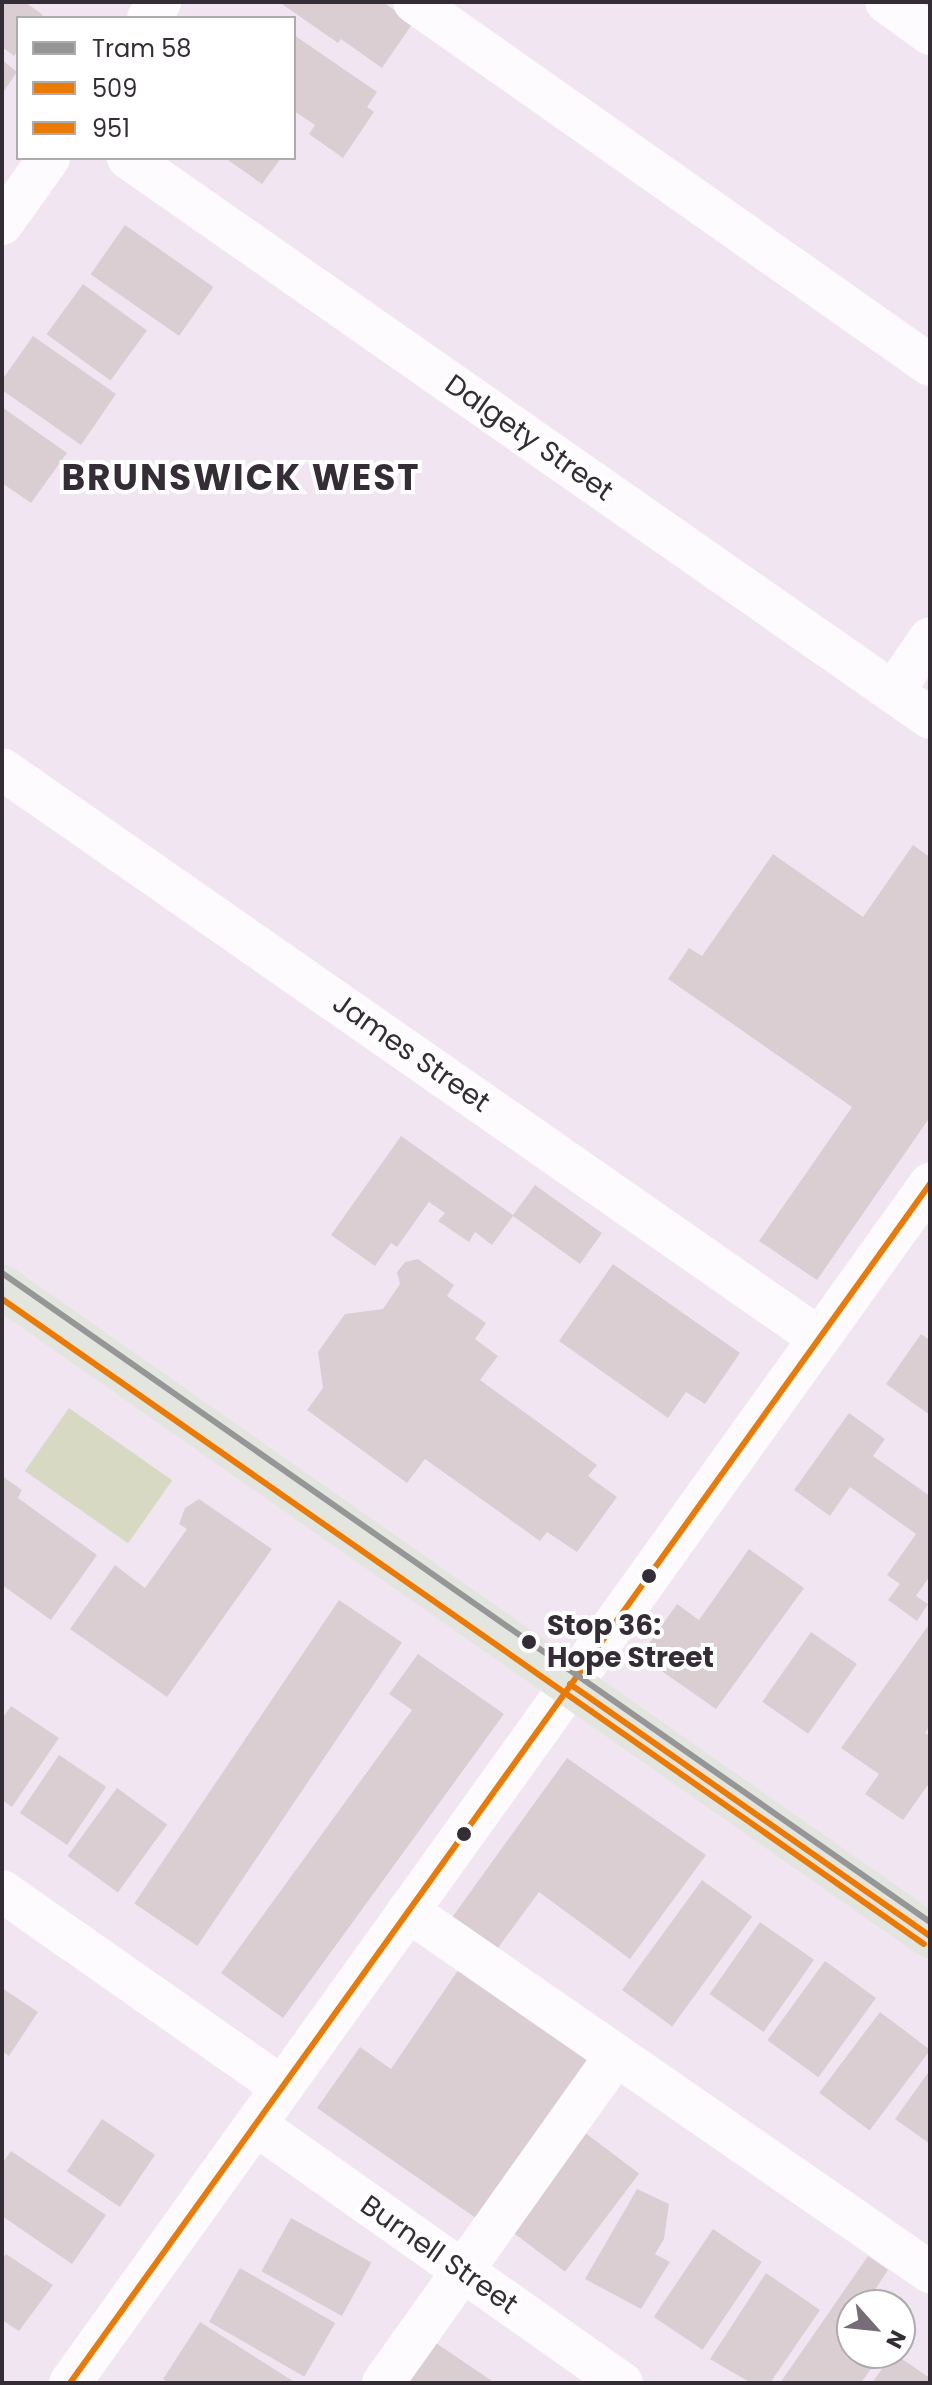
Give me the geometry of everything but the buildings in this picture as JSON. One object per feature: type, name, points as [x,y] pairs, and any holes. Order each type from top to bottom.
[{"type":"main road","points":[[2,1287],[930,1936]]},
{"type":"street","points":[[414,2],[930,365]]},
{"type":"street","points":[[886,2],[930,34]]},
{"type":"street","points":[[2,224],[48,160]]},
{"type":"street","name":"Dalgety Street","points":[[131,160],[930,718]]},
{"type":"street","points":[[893,692],[930,638]]},
{"type":"street","name":"James Street","points":[[2,769],[819,1338]]},
{"type":"street","points":[[70,2383],[930,1184]]},
{"type":"street","points":[[2,1891],[282,2087]]},
{"type":"street","points":[[408,1911],[930,2272]]},
{"type":"street","points":[[383,2383],[615,2056]]},
{"type":"street","name":"Burnell Street","points":[[256,2125],[622,2383]]},
{"type":"green space","points":[[69,1408],[172,1480],[128,1543],[25,1471]]},
{"type":"tram line","name":"58","points":[[2,1273],[930,1922]]},
{"type":"transit line","name":"509","points":[[70,2383],[930,1184]]},
{"type":"transit line","name":"951","points":[[2,1299],[924,1944]]},
{"type":"transit line","name":"509","points":[[570,1684],[930,1936]]},
{"type":"place","name":"Stop 36: Hope Street","points":[[529,1642]]},
{"type":"district","name":"BRUNSWICK WEST","points":[[241,478]]}]
